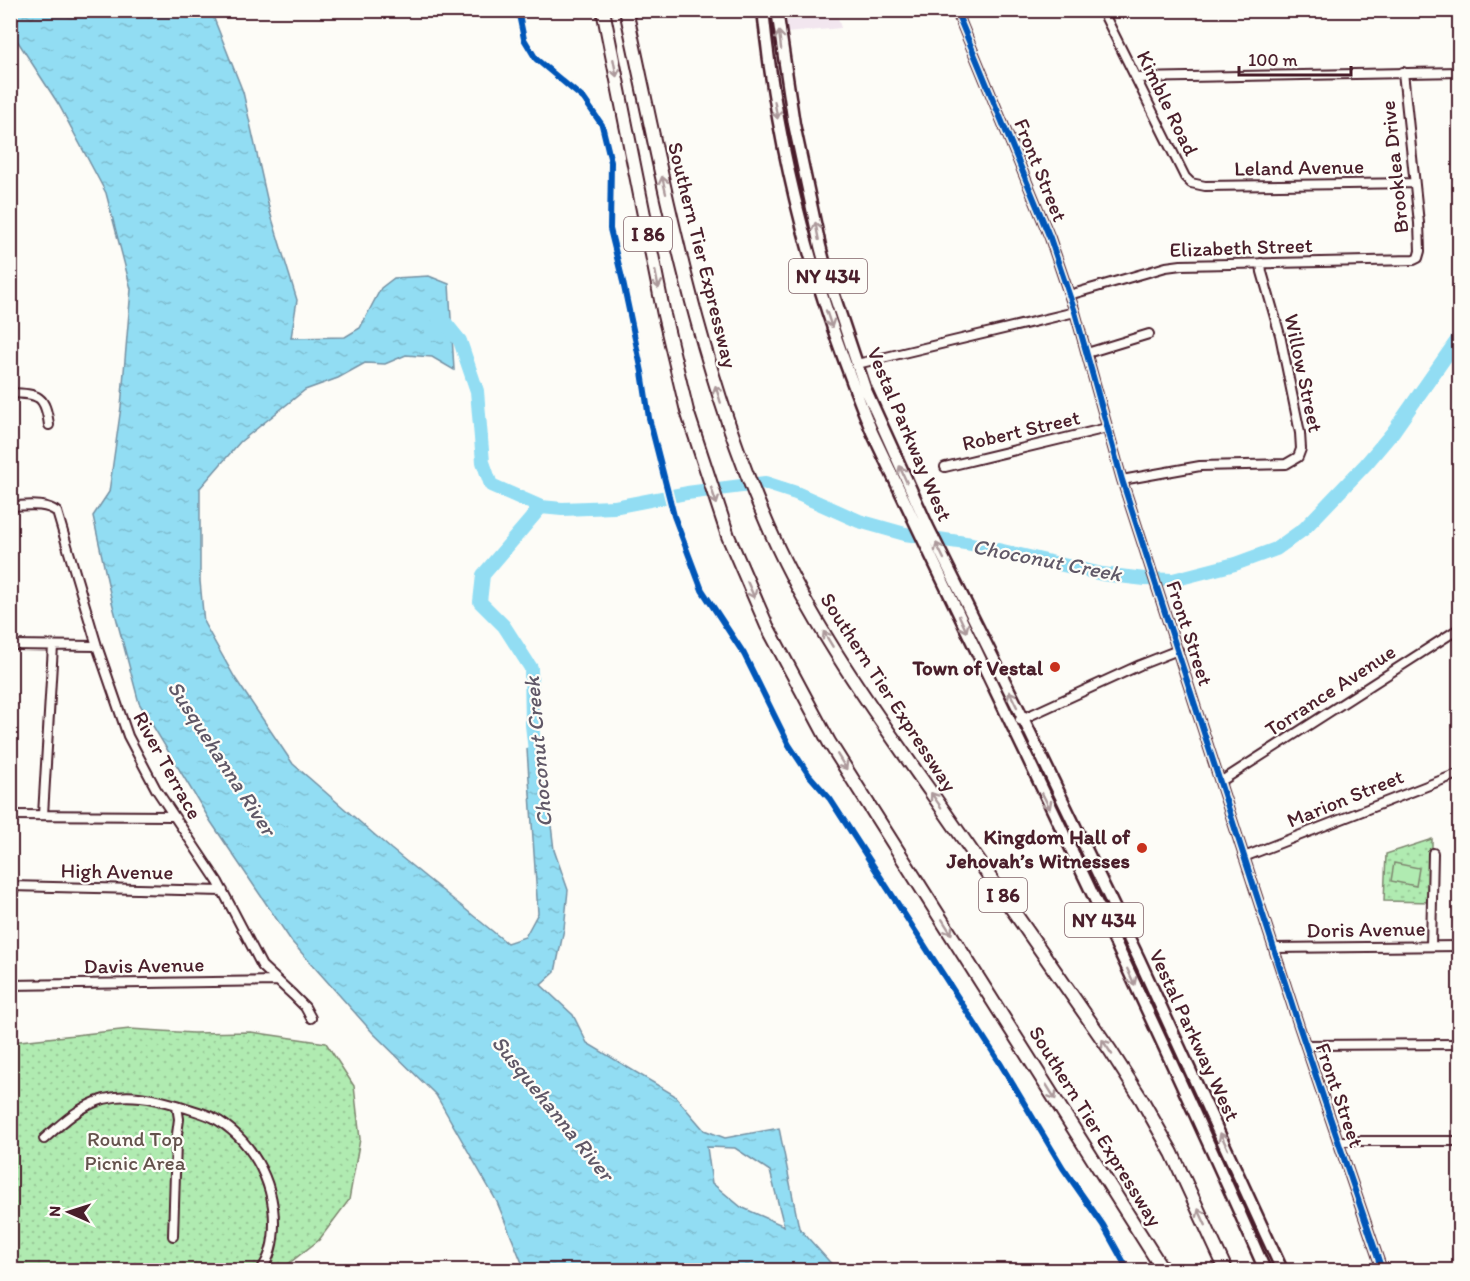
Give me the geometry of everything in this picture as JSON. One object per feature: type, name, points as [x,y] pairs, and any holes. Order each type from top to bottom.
[{"type":"highway","name":"Southern Tier Expressway","points":[[603,10],[664,315],[687,411],[728,536],[767,626],[829,742],[1163,1270]]},
{"type":"highway","name":"Southern Tier Expressway","points":[[626,10],[695,318],[737,449],[784,560],[839,658],[1110,1050],[1142,1100],[1172,1153],[1226,1270]]},
{"type":"main road","name":"Vestal Parkway West","points":[[763,10],[779,131],[804,240],[826,313],[849,376],[915,525],[1223,1174],[1265,1270]]},
{"type":"main road","name":"Vestal Parkway West","points":[[777,10],[794,124],[820,246],[856,364],[905,479],[1144,970],[1282,1270]]},
{"type":"street","name":"Front Street","points":[[956,10],[1050,238],[1075,312],[1122,480],[1244,857],[1382,1270]]},
{"type":"street","name":"Kimble Road","points":[[1102,10],[1186,179]]},
{"type":"street","name":"Brooklea Drive","points":[[1403,72],[1419,223],[1418,258]]},
{"type":"street","points":[[1136,78],[1460,72]]},
{"type":"street","name":"Leland Avenue","points":[[1186,179],[1191,183],[1205,186],[1414,183]]},
{"type":"street","name":"Elizabeth Street","points":[[1069,295],[1166,267],[1414,260],[1418,258]]},
{"type":"street","name":"Willow Street","points":[[1122,480],[1200,466],[1289,463],[1298,457],[1301,449],[1300,433],[1280,335],[1261,263]]},
{"type":"street","points":[[856,364],[1075,312]]},
{"type":"street","points":[[1087,353],[1149,334]]},
{"type":"street","points":[[10,393],[29,394],[43,400],[47,408],[49,425]]},
{"type":"street","name":"Robert Street","points":[[945,467],[1107,428]]},
{"type":"street","name":"River Terrace","points":[[10,506],[44,506],[52,508],[59,516],[67,550],[97,646],[128,736],[156,789],[223,891],[262,966],[305,1007],[311,1018]]},
{"type":"street","name":"Torrance Avenue","points":[[1220,782],[1460,628]]},
{"type":"street","points":[[10,645],[97,646]]},
{"type":"street","points":[[43,815],[53,646]]},
{"type":"street","points":[[1010,725],[1178,650]]},
{"type":"street","name":"Marion Street","points":[[1244,857],[1460,773]]},
{"type":"street","points":[[10,815],[173,816]]},
{"type":"street","points":[[1431,946],[1433,853]]},
{"type":"street","name":"High Avenue","points":[[10,886],[223,891]]},
{"type":"street","name":"Doris Avenue","points":[[1274,948],[1460,946]]},
{"type":"street","name":"Davis Avenue","points":[[10,985],[278,981]]},
{"type":"street","points":[[1306,1045],[1460,1044]]},
{"type":"street","points":[[44,1139],[69,1117],[85,1107],[123,1096],[141,1097],[177,1106],[221,1123],[244,1143],[254,1157],[267,1180],[273,1201],[272,1244],[270,1255],[261,1270]]},
{"type":"street","points":[[173,1236],[176,1142],[179,1119],[177,1106]]},
{"type":"street","points":[[1339,1142],[1460,1141]]},
{"type":"shaded area","points":[[784,11],[836,11],[841,28],[786,33]]},
{"type":"green space","points":[[1432,839],[1432,902],[1384,901],[1386,854]]},
{"type":"green space","points":[[1394,863],[1419,868],[1416,886],[1391,881]]},
{"type":"green space","name":"Round Top Picnic Area","points":[[130,1029],[193,1033],[251,1032],[326,1043],[354,1086],[360,1139],[349,1200],[319,1240],[288,1264],[271,1270],[11,1270],[11,1042]]},
{"type":"water","name":"Susquehanna River","points":[[10,11],[211,11],[243,92],[270,212],[297,300],[291,338],[345,337],[360,328],[381,288],[394,278],[429,276],[449,284],[454,370],[432,357],[406,355],[385,364],[365,363],[338,378],[305,390],[240,442],[200,488],[200,581],[204,623],[235,678],[293,764],[391,849],[507,943],[525,937],[538,913],[527,749],[542,749],[554,850],[568,890],[564,929],[555,972],[541,985],[573,1015],[587,1043],[674,1095],[704,1130],[725,1138],[779,1128],[799,1228],[837,1270],[525,1270],[497,1202],[436,1095],[373,1033],[292,942],[211,822],[139,703],[112,602],[93,516],[109,492],[121,407],[131,289],[106,193],[59,105],[11,31]],"holes":[[[707,1147],[735,1148],[770,1171],[784,1226],[741,1207],[712,1183]]]},
{"type":"waterway","name":"Choconut Creek","points":[[439,320],[443,320],[460,341],[477,391],[483,462],[491,485],[541,507]]},
{"type":"waterway","name":"Choconut Creek","points":[[537,768],[532,725],[531,668],[504,626],[480,602],[483,575],[541,507],[562,509],[614,507],[687,493],[765,483],[796,493],[859,521],[905,534],[972,544],[1102,574],[1173,580],[1235,564],[1276,549],[1304,529],[1393,432],[1460,336]]},
{"type":"cycle path","points":[[518,10],[524,39],[536,59],[584,99],[602,125],[611,162],[610,229],[642,372],[649,418],[674,516],[702,590],[744,654],[789,745],[809,775],[830,799],[1000,1063],[1063,1168],[1103,1225],[1128,1270]]},
{"type":"cycle path","points":[[956,10],[1050,238],[1075,312],[1122,480],[1299,1026],[1382,1270]]},
{"type":"place","name":"Town of Vestal","points":[[1055,667]]},
{"type":"place","name":"Kingdom Hall of Jehovah’s Witnesses","points":[[1142,848]]}]
